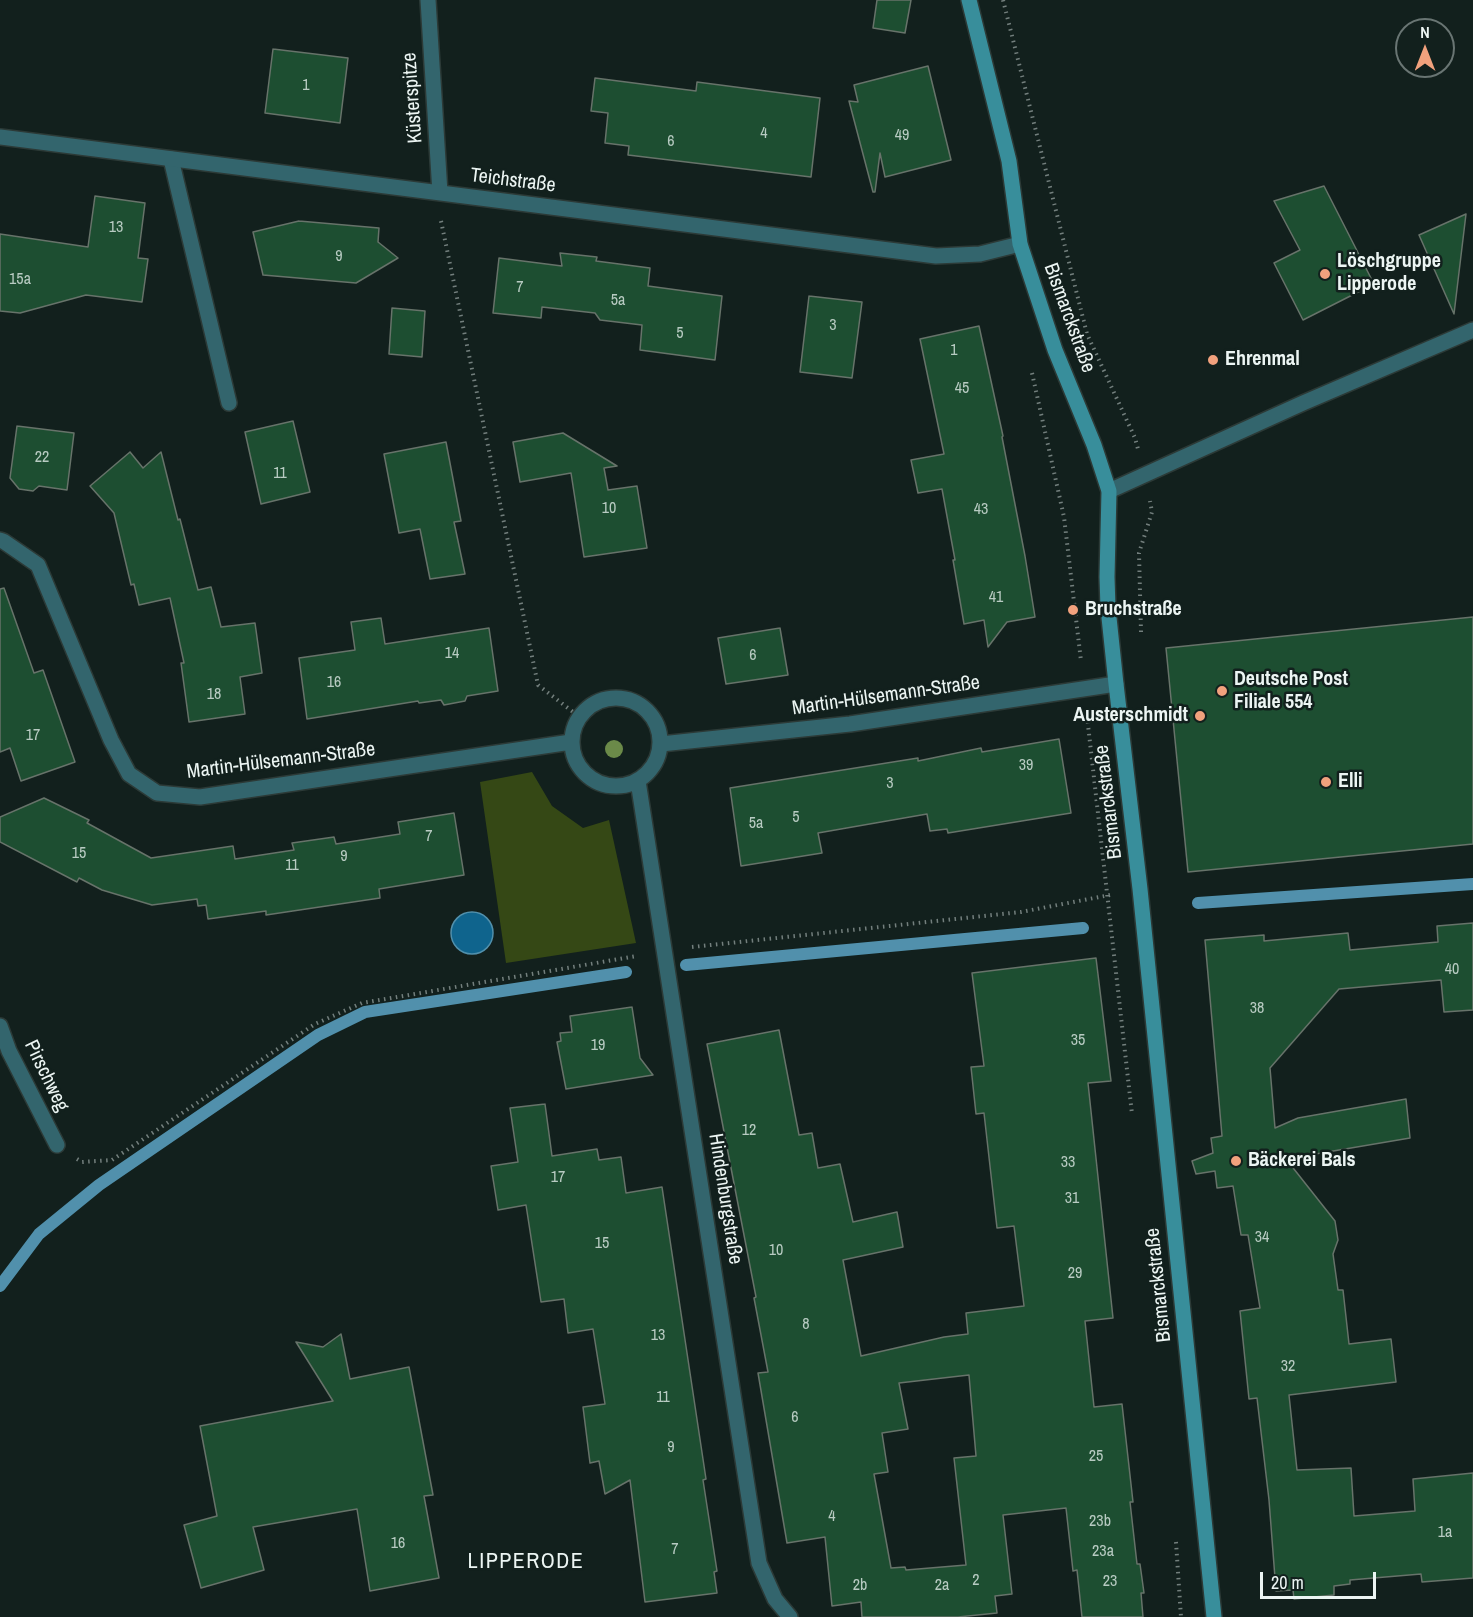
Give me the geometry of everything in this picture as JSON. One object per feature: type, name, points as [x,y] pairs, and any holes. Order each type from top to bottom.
[{"type":"main road","name":"Bismarckstraße","points":[[969,0],[1009,161],[1020,244],[1055,350],[1094,445],[1109,491],[1107,577],[1116,684],[1140,889],[1214,1617]]},
{"type":"street","name":"Küsterspitze","points":[[428,0],[440,193]]},
{"type":"street","name":"Teichstraße","points":[[0,137],[936,256],[980,254],[1020,244]]},
{"type":"street","points":[[171,159],[229,403]]},
{"type":"street","points":[[1109,491],[1303,403],[1473,330]]},
{"type":"street","name":"Martin-Hülsemann-Straße","points":[[0,540],[38,565],[111,740],[129,774],[157,793],[200,797],[571,742]]},
{"type":"street","name":"Martin-Hülsemann-Straße","points":[[661,744],[850,724],[1116,684]]},
{"type":"street","points":[[616,697],[644,706],[653,717],[659,730],[661,744],[650,772],[638,781],[623,786],[608,786],[593,780],[582,770],[574,756],[571,742],[573,728],[579,716],[589,706],[616,697]]},
{"type":"street","name":"Hindenburgstraße","points":[[638,781],[759,1563],[775,1599],[790,1617]]},
{"type":"street","name":"Pirschweg","points":[[0,1026],[9,1051],[57,1145]]},
{"type":"path","points":[[440,193],[441,221],[538,686],[579,716]]},
{"type":"path","points":[[1030,364],[1064,517],[1134,1125]]},
{"type":"path","points":[[57,1145],[82,1162],[112,1160],[315,1024],[362,1003],[665,950],[1021,912],[1140,889]]},
{"type":"path","points":[[1175,1532],[1180,1617]]},
{"type":"green space","points":[[532,772],[552,806],[583,828],[609,820],[636,943],[506,963],[480,782]]},
{"type":"water","points":[[472,912],[487,918],[493,933],[487,948],[472,954],[457,948],[451,933],[457,918]]},
{"type":"building","points":[[877,0],[911,0],[905,33],[873,28]]},
{"type":"building","points":[[273,49],[348,58],[340,123],[265,113]]},
{"type":"building","points":[[928,66],[951,160],[885,177],[880,153],[875,192],[873,192],[849,101],[858,102],[854,85]]},
{"type":"building","points":[[595,78],[696,91],[697,82],[820,98],[811,177],[628,155],[629,146],[605,143],[608,113],[591,111]]},
{"type":"building","points":[[1324,186],[1374,284],[1303,320],[1274,263],[1300,250],[1274,201]]},
{"type":"building","points":[[95,196],[145,203],[138,258],[148,259],[142,302],[86,295],[20,313],[0,311],[0,234],[88,247]]},
{"type":"building","points":[[1466,214],[1454,314],[1419,235]]},
{"type":"building","points":[[299,221],[379,228],[378,242],[398,258],[356,283],[263,275],[253,232]]},
{"type":"building","points":[[560,253],[597,257],[596,261],[650,268],[648,286],[722,296],[715,360],[640,350],[642,325],[600,320],[595,313],[542,307],[541,318],[493,313],[499,258],[562,266]]},
{"type":"building","points":[[809,296],[862,302],[852,378],[800,372]]},
{"type":"building","points":[[392,308],[425,311],[422,357],[389,354]]},
{"type":"building","points":[[979,326],[1003,436],[1035,617],[1007,622],[988,647],[984,620],[964,624],[942,489],[918,493],[911,460],[944,454],[920,339]]},
{"type":"building","points":[[293,421],[310,492],[261,504],[245,432]]},
{"type":"building","points":[[17,426],[74,433],[67,490],[39,486],[33,491],[19,489],[10,478]]},
{"type":"building","points":[[563,433],[617,466],[604,468],[608,490],[637,486],[647,548],[584,557],[571,473],[520,482],[513,442]]},
{"type":"building","points":[[446,442],[461,521],[454,522],[465,574],[430,579],[420,529],[399,533],[384,454]]},
{"type":"building","points":[[130,452],[143,468],[161,452],[198,590],[211,587],[221,627],[255,623],[262,673],[240,677],[245,714],[189,722],[181,663],[184,663],[170,598],[139,605],[134,584],[131,585],[114,513],[90,486]]},
{"type":"building","points":[[4,588],[34,673],[43,670],[75,762],[21,781],[10,748],[0,752],[0,589]]},
{"type":"building","name":"Elli","points":[[1473,617],[1473,844],[1188,872],[1166,648]]},
{"type":"building","points":[[381,618],[385,644],[489,628],[498,691],[467,696],[465,701],[444,705],[441,700],[419,703],[418,701],[307,719],[299,658],[355,650],[351,622]]},
{"type":"building","points":[[780,628],[788,675],[726,684],[718,638]]},
{"type":"building","points":[[1059,739],[1071,813],[948,833],[947,829],[930,831],[927,814],[818,833],[822,853],[741,866],[730,788],[918,758],[918,761],[981,748],[982,752]]},
{"type":"building","points":[[44,798],[89,820],[87,823],[151,858],[233,846],[235,859],[294,850],[292,843],[334,837],[336,844],[400,834],[398,822],[454,813],[464,875],[379,889],[380,898],[266,915],[266,911],[208,919],[206,905],[198,906],[197,899],[152,905],[102,890],[79,878],[77,882],[0,842],[0,817]]},
{"type":"building","points":[[1473,923],[1473,1010],[1444,1012],[1441,980],[1339,989],[1270,1068],[1275,1128],[1298,1118],[1406,1099],[1410,1138],[1286,1159],[1335,1221],[1338,1240],[1333,1254],[1338,1290],[1343,1290],[1349,1344],[1391,1339],[1396,1382],[1289,1395],[1297,1470],[1351,1468],[1354,1516],[1415,1511],[1413,1479],[1473,1473],[1473,1578],[1422,1582],[1421,1574],[1350,1580],[1350,1584],[1334,1586],[1334,1595],[1294,1599],[1293,1590],[1276,1591],[1269,1500],[1257,1398],[1249,1399],[1240,1311],[1260,1308],[1248,1235],[1241,1235],[1233,1186],[1217,1188],[1215,1171],[1196,1174],[1192,1161],[1213,1153],[1211,1138],[1222,1136],[1205,940],[1264,935],[1264,941],[1348,933],[1350,950],[1438,942],[1437,926]]},
{"type":"building","points":[[1096,958],[1111,1081],[1088,1083],[1113,1318],[1085,1321],[1094,1407],[1122,1404],[1133,1502],[1130,1502],[1137,1564],[1140,1564],[1144,1593],[1141,1593],[1143,1617],[1082,1617],[1077,1570],[1073,1571],[1066,1508],[1003,1515],[1012,1594],[995,1596],[997,1613],[958,1617],[862,1617],[861,1602],[832,1606],[825,1537],[787,1543],[758,1373],[768,1372],[754,1298],[756,1297],[707,1044],[779,1030],[799,1135],[812,1133],[818,1168],[840,1164],[853,1222],[897,1212],[903,1247],[843,1260],[861,1356],[944,1337],[968,1334],[966,1313],[1024,1306],[1014,1226],[997,1228],[984,1113],[976,1114],[971,1067],[984,1066],[972,973]],"holes":[[[969,1375],[976,1456],[954,1458],[966,1565],[906,1570],[905,1567],[891,1568],[874,1474],[888,1472],[882,1433],[908,1429],[899,1383]]]},
{"type":"building","points":[[632,1007],[640,1058],[653,1075],[566,1089],[557,1042],[561,1041],[560,1033],[572,1032],[570,1016]]},
{"type":"building","points":[[545,1104],[552,1156],[597,1149],[599,1160],[621,1157],[626,1193],[662,1187],[706,1479],[703,1480],[717,1571],[714,1572],[717,1593],[645,1602],[630,1480],[605,1494],[599,1461],[590,1463],[583,1407],[605,1404],[593,1329],[568,1333],[564,1299],[541,1302],[526,1205],[498,1210],[491,1166],[518,1162],[510,1108]]},
{"type":"building","points":[[341,1334],[350,1379],[409,1367],[433,1495],[424,1496],[439,1578],[370,1591],[357,1509],[253,1527],[264,1570],[201,1588],[184,1525],[217,1516],[200,1426],[333,1401],[296,1342],[323,1347]]},
{"type":"waterway","points":[[1198,903],[1473,884]]},
{"type":"waterway","points":[[686,965],[1083,928]]},
{"type":"waterway","points":[[0,1286],[39,1234],[99,1185],[318,1035],[365,1012],[626,972]]},
{"type":"place","name":"Löschgruppe Lipperode","points":[[1325,274]]},
{"type":"place","name":"Ehrenmal","points":[[1213,360]]},
{"type":"place","name":"Bruchstraße","points":[[1073,610]]},
{"type":"place","name":"Deutsche Post Filiale 554","points":[[1222,691]]},
{"type":"place","name":"Austerschmidt","points":[[1200,716]]},
{"type":"place","name":"Elli","points":[[1326,782]]},
{"type":"place","name":"Bäckerei Bals","points":[[1236,1161]]},
{"type":"district","name":"LIPPERODE","points":[[526,1562]]}]
